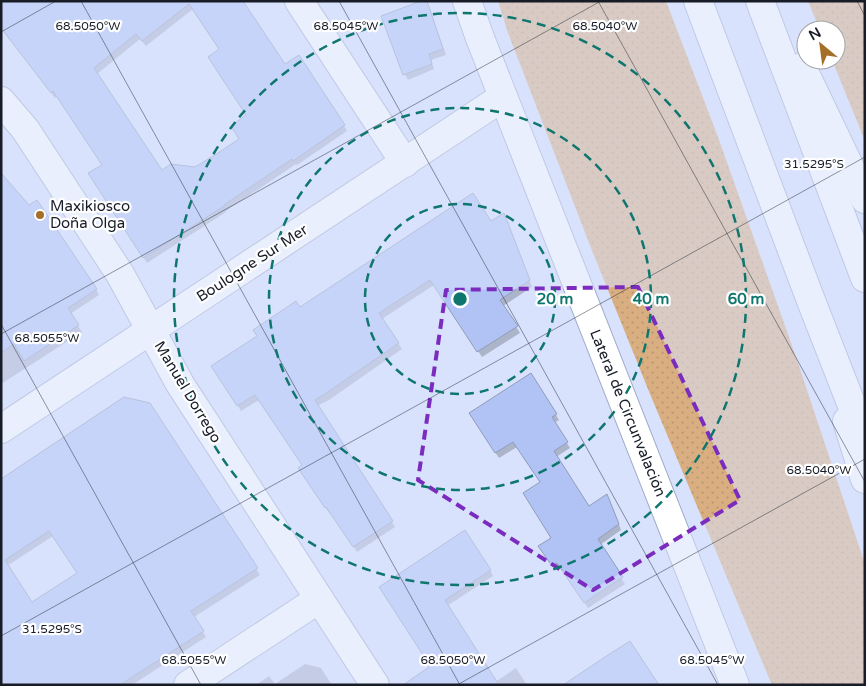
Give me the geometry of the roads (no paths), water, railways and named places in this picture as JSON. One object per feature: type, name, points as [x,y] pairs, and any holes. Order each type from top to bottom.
[{"type":"main road","points":[[299,1],[405,163]]},
{"type":"main road","name":"Lateral de Circunvalación","points":[[467,1],[503,97],[735,685]]},
{"type":"main road","points":[[698,1],[865,439]]},
{"type":"main road","points":[[760,1],[865,278]]},
{"type":"main road","points":[[770,1],[865,200]]},
{"type":"main road","name":"Boulogne Sur Mer","points":[[1,429],[503,97]]},
{"type":"main road","name":"Manuel Dorrego","points":[[1,101],[25,129],[120,274],[180,384],[375,685]]},
{"type":"main road","points":[[810,298],[865,479]]},
{"type":"main road","points":[[188,685],[319,599]]},
{"type":"place","name":"Maxikiosco Doña Olga","points":[[40,215]]}]
